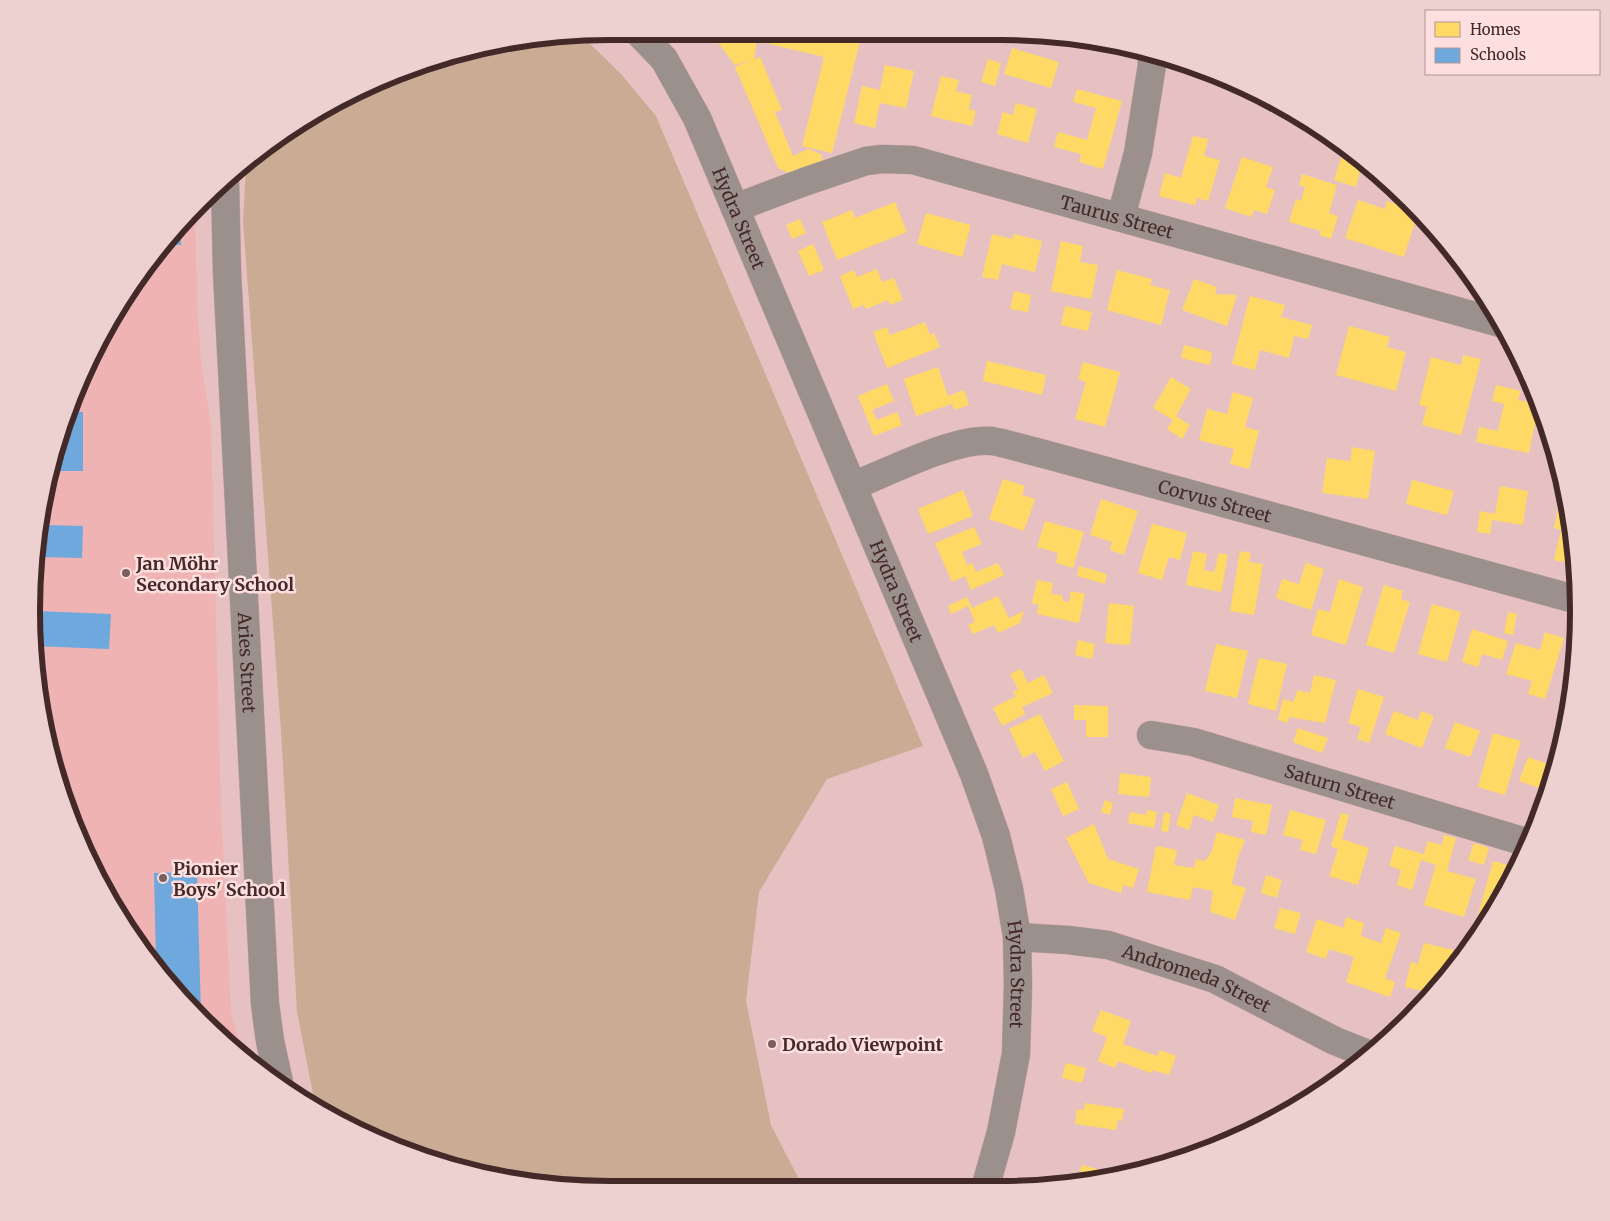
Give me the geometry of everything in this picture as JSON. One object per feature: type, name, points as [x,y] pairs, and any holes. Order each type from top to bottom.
[{"type":"street","name":"Hydra Street","points":[[646,40],[664,59],[686,97],[735,208],[974,774],[996,836],[1017,937],[1018,985],[1016,1054],[1001,1132],[987,1181]]},
{"type":"street","points":[[1121,217],[1138,153],[1152,60]]},
{"type":"street","name":"Taurus Street","points":[[735,208],[866,161],[882,159],[914,160],[1491,321]]},
{"type":"street","name":"Aries Street","points":[[225,190],[227,272],[266,1004],[269,1034],[277,1073]]},
{"type":"street","name":"Corvus Street","points":[[853,486],[929,455],[962,444],[991,441],[1570,598]]},
{"type":"street","name":"Saturn Street","points":[[1151,735],[1193,742],[1521,841]]},
{"type":"street","name":"Andromeda Street","points":[[1017,937],[1108,945],[1215,979],[1335,1041],[1361,1051]]},
{"type":"shaded area","points":[[587,41],[621,74],[656,116],[923,746],[827,779],[759,892],[746,1001],[771,1125],[800,1181],[573,1180],[499,1170],[463,1162],[392,1138],[314,1098],[297,1012],[281,731],[243,221],[246,172],[263,158],[325,116],[358,99],[392,83],[463,59],[536,45]]},
{"type":"shaded area","name":"Jan Möhr Secondary School","points":[[195,220],[197,302],[201,360],[211,425],[221,806],[231,1012],[239,1043],[207,1014],[182,987],[158,958],[116,896],[83,829],[59,758],[51,722],[41,648],[41,573],[45,536],[59,463],[70,427],[83,392],[116,325],[158,263]]},
{"type":"building: Homes","points":[[716,40],[860,40],[832,153],[802,146],[824,57],[757,41],[754,59],[760,57],[782,110],[775,112],[793,156],[808,149],[821,154],[824,164],[791,174],[778,168],[735,67],[751,60],[735,65]]},
{"type":"building: Homes","points":[[1012,48],[1059,62],[1051,88],[1004,74]]},
{"type":"building: Homes","points":[[988,59],[1001,63],[995,86],[981,82]]},
{"type":"building: Homes","points":[[885,65],[914,71],[906,108],[880,103],[875,128],[854,123],[862,86],[880,90]]},
{"type":"building: Homes","points":[[941,76],[959,80],[956,91],[972,95],[969,109],[976,111],[972,126],[931,116]]},
{"type":"building: Homes","points":[[1077,89],[1122,101],[1103,169],[1079,162],[1081,154],[1054,147],[1058,132],[1087,140],[1096,108],[1073,102]]},
{"type":"building: Homes","points":[[1016,103],[1037,109],[1028,143],[997,134],[1003,112],[1013,115]]},
{"type":"building: Homes","points":[[1193,136],[1208,139],[1204,156],[1220,160],[1208,201],[1197,198],[1195,205],[1159,196],[1165,173],[1181,178]]},
{"type":"building: Homes","points":[[1242,157],[1273,167],[1266,187],[1275,190],[1267,214],[1254,210],[1251,217],[1225,208]]},
{"type":"building: Homes","points":[[1341,158],[1350,161],[1361,169],[1356,187],[1334,180]]},
{"type":"building: Homes","points":[[1302,174],[1337,185],[1329,213],[1338,216],[1331,239],[1319,235],[1321,231],[1289,222],[1296,199],[1301,201],[1305,187],[1299,185]]},
{"type":"building: Homes","points":[[1358,200],[1385,209],[1387,201],[1402,206],[1415,220],[1404,257],[1345,238]]},
{"type":"building: Homes","points":[[895,202],[907,232],[837,260],[822,222],[852,210],[855,218]]},
{"type":"building: Homes","points":[[926,213],[971,225],[962,257],[917,244]]},
{"type":"building: Homes","points":[[800,219],[806,233],[792,239],[786,225]]},
{"type":"building: Homes","points":[[992,234],[1012,239],[1014,234],[1042,241],[1035,272],[1002,264],[998,280],[982,277]]},
{"type":"building: Homes","points":[[1061,241],[1083,246],[1080,262],[1098,265],[1091,299],[1051,291]]},
{"type":"building: Homes","points":[[813,244],[824,270],[809,276],[798,251]]},
{"type":"building: Homes","points":[[877,269],[882,282],[894,278],[903,300],[890,305],[888,300],[866,309],[864,305],[853,309],[840,276],[854,270],[857,277]]},
{"type":"building: Homes","points":[[1117,270],[1152,279],[1150,285],[1170,290],[1161,325],[1107,310]]},
{"type":"building: Homes","points":[[1194,279],[1217,287],[1215,294],[1237,295],[1227,326],[1182,310]]},
{"type":"building: Homes","points":[[1014,291],[1031,295],[1028,312],[1010,309]]},
{"type":"building: Homes","points":[[1250,296],[1285,305],[1281,317],[1312,325],[1308,339],[1294,336],[1289,358],[1260,350],[1255,370],[1232,364]]},
{"type":"building: Homes","points":[[1065,306],[1092,312],[1088,331],[1061,325]]},
{"type":"building: Homes","points":[[925,322],[930,335],[934,333],[940,347],[887,368],[873,332],[887,327],[890,335]]},
{"type":"building: Homes","points":[[1349,326],[1390,337],[1387,347],[1406,352],[1396,391],[1336,375]]},
{"type":"building: Homes","points":[[1184,345],[1212,352],[1210,365],[1181,358]]},
{"type":"building: Homes","points":[[1463,355],[1481,359],[1461,435],[1422,425],[1427,407],[1419,405],[1431,357],[1461,365]]},
{"type":"building: Homes","points":[[987,361],[1046,375],[1042,395],[983,381]]},
{"type":"building: Homes","points":[[1083,362],[1120,372],[1105,427],[1075,419],[1086,382],[1078,379]]},
{"type":"building: Homes","points":[[938,367],[948,396],[964,390],[969,405],[954,410],[952,404],[916,416],[904,379]]},
{"type":"building: Homes","points":[[1171,377],[1191,389],[1176,416],[1190,425],[1182,439],[1167,429],[1173,420],[1153,408]]},
{"type":"building: Homes","points":[[887,384],[894,401],[872,410],[877,420],[897,412],[902,425],[874,436],[858,396]]},
{"type":"building: Homes","points":[[1496,385],[1521,391],[1518,400],[1531,402],[1536,417],[1529,453],[1476,442],[1479,427],[1498,431],[1504,404],[1492,401]]},
{"type":"building: Homes","points":[[1233,392],[1253,398],[1245,427],[1259,431],[1249,469],[1230,464],[1234,449],[1199,440],[1207,409],[1227,414]]},
{"type":"building: Homes","points":[[1352,447],[1375,451],[1368,499],[1322,493],[1327,458],[1350,461]]},
{"type":"building: Homes","points":[[1003,479],[1025,486],[1022,495],[1035,499],[1024,531],[989,519]]},
{"type":"building: Homes","points":[[1412,480],[1454,491],[1447,515],[1406,504]]},
{"type":"building: Homes","points":[[1500,486],[1528,491],[1523,525],[1492,520],[1490,534],[1477,532],[1480,511],[1495,514]]},
{"type":"building: Homes","points":[[963,490],[973,516],[928,534],[918,509]]},
{"type":"building: Homes","points":[[1101,499],[1138,511],[1124,555],[1110,550],[1112,542],[1090,535]]},
{"type":"building: Homes","points":[[1559,501],[1568,563],[1554,560],[1561,530],[1554,528]]},
{"type":"building: Homes","points":[[1045,521],[1084,532],[1073,568],[1056,563],[1058,553],[1037,547]]},
{"type":"building: Homes","points":[[1152,524],[1187,533],[1180,560],[1169,557],[1162,580],[1138,573]]},
{"type":"building: Homes","points":[[974,527],[982,544],[962,552],[967,565],[972,563],[976,572],[998,563],[1004,575],[971,590],[965,576],[952,582],[935,543]]},
{"type":"building: Homes","points":[[1193,551],[1207,554],[1204,570],[1214,572],[1219,553],[1228,555],[1221,592],[1186,585]]},
{"type":"building: Homes","points":[[1240,551],[1251,553],[1249,562],[1263,564],[1254,615],[1230,611]]},
{"type":"building: Homes","points":[[1306,563],[1324,569],[1311,610],[1276,598],[1282,579],[1299,584]]},
{"type":"building: Homes","points":[[1079,566],[1107,574],[1105,584],[1077,576]]},
{"type":"building: Homes","points":[[1339,579],[1363,587],[1346,645],[1311,635],[1318,609],[1330,612]]},
{"type":"building: Homes","points":[[1037,580],[1053,583],[1051,594],[1062,595],[1063,601],[1069,602],[1071,591],[1085,594],[1079,623],[1037,614],[1039,605],[1032,603]]},
{"type":"building: Homes","points":[[1384,585],[1403,591],[1401,599],[1410,602],[1394,653],[1366,645]]},
{"type":"building: Homes","points":[[998,596],[1009,618],[1024,611],[1020,623],[998,633],[994,625],[973,634],[968,625],[975,622],[968,606],[951,614],[948,606],[967,597],[972,608]]},
{"type":"building: Homes","points":[[1109,603],[1134,606],[1130,645],[1105,643]]},
{"type":"building: Homes","points":[[1432,604],[1461,612],[1447,662],[1418,654]]},
{"type":"building: Homes","points":[[1508,612],[1517,614],[1513,635],[1504,633]]},
{"type":"building: Homes","points":[[1472,629],[1508,641],[1502,660],[1482,654],[1478,667],[1462,662]]},
{"type":"building: Homes","points":[[1545,632],[1564,638],[1545,699],[1528,694],[1532,681],[1506,674],[1516,643],[1540,650]]},
{"type":"building: Homes","points":[[1078,640],[1095,644],[1092,659],[1075,655]]},
{"type":"building: Homes","points":[[1216,644],[1248,651],[1237,698],[1205,691]]},
{"type":"building: Homes","points":[[1259,658],[1287,664],[1276,711],[1248,704]]},
{"type":"building: Homes","points":[[1021,669],[1028,683],[1044,675],[1053,693],[1022,707],[1025,714],[1002,726],[993,708],[1016,696],[1013,692],[1018,689],[1010,674]]},
{"type":"building: Homes","points":[[1314,675],[1336,680],[1325,723],[1289,717],[1288,723],[1278,720],[1283,699],[1293,702],[1298,690],[1310,693]]},
{"type":"building: Homes","points":[[1358,689],[1384,697],[1369,743],[1357,739],[1361,727],[1348,723]]},
{"type":"building: Homes","points":[[1074,705],[1108,706],[1108,737],[1086,737],[1086,720],[1074,720]]},
{"type":"building: Homes","points":[[1394,711],[1418,720],[1421,711],[1434,716],[1422,748],[1385,734]]},
{"type":"building: Homes","points":[[1040,714],[1064,761],[1045,771],[1035,752],[1023,758],[1009,729]]},
{"type":"building: Homes","points":[[1455,722],[1480,731],[1470,757],[1445,748]]},
{"type":"building: Homes","points":[[1298,728],[1328,738],[1322,753],[1293,742]]},
{"type":"building: Homes","points":[[1493,733],[1521,741],[1505,795],[1478,787]]},
{"type":"building: Homes","points":[[1551,756],[1542,789],[1519,781],[1528,757],[1548,764]]},
{"type":"building: Homes","points":[[1120,773],[1151,777],[1149,797],[1118,794]]},
{"type":"building: Homes","points":[[1067,782],[1079,809],[1063,816],[1051,789]]},
{"type":"building: Homes","points":[[1187,793],[1219,805],[1213,822],[1194,815],[1189,830],[1176,825]]},
{"type":"building: Homes","points":[[1235,798],[1272,805],[1266,835],[1251,832],[1253,821],[1232,817]]},
{"type":"building: Homes","points":[[1105,800],[1113,803],[1110,815],[1101,812]]},
{"type":"building: Homes","points":[[1147,810],[1157,812],[1154,828],[1128,823],[1130,812],[1146,815]]},
{"type":"building: Homes","points":[[1290,810],[1326,820],[1316,854],[1300,850],[1303,840],[1283,835]]},
{"type":"building: Homes","points":[[1164,812],[1171,814],[1168,832],[1161,831]]},
{"type":"building: Homes","points":[[1341,813],[1349,815],[1342,839],[1369,848],[1358,885],[1329,876],[1338,849],[1331,846]]},
{"type":"building: Homes","points":[[1094,824],[1108,859],[1139,869],[1133,888],[1123,885],[1121,893],[1089,883],[1066,838]]},
{"type":"building: Homes","points":[[1217,832],[1245,840],[1237,860],[1232,884],[1246,888],[1235,920],[1210,912],[1213,891],[1193,887],[1190,900],[1147,892],[1156,846],[1177,850],[1174,865],[1194,868],[1196,859],[1205,861],[1212,851]]},
{"type":"building: Homes","points":[[1444,835],[1456,838],[1447,871],[1476,879],[1464,917],[1424,905],[1436,865],[1421,860],[1412,890],[1397,885],[1401,870],[1389,866],[1395,846],[1424,854],[1428,841],[1442,845]]},
{"type":"building: Homes","points":[[1474,843],[1489,848],[1484,865],[1468,860]]},
{"type":"building: Homes","points":[[1493,861],[1510,865],[1494,896],[1475,925]]},
{"type":"building: Homes","points":[[1266,875],[1282,880],[1277,898],[1261,893]]},
{"type":"building: Homes","points":[[1280,908],[1301,913],[1295,934],[1274,928]]},
{"type":"building: Homes","points":[[1346,917],[1364,923],[1361,936],[1381,943],[1386,928],[1401,933],[1385,978],[1395,982],[1390,997],[1346,982],[1354,957],[1329,949],[1326,959],[1306,952],[1317,919],[1343,928]]},
{"type":"building: Homes","points":[[1424,943],[1454,950],[1452,958],[1424,991],[1405,987],[1411,962],[1418,964]]},
{"type":"building: Homes","points":[[1101,1010],[1131,1021],[1123,1044],[1157,1056],[1160,1050],[1176,1056],[1169,1075],[1153,1070],[1151,1073],[1118,1061],[1115,1068],[1098,1061],[1107,1037],[1092,1031]]},
{"type":"building: Homes","points":[[1066,1063],[1086,1068],[1082,1083],[1062,1078]]},
{"type":"building: Homes","points":[[1085,1103],[1124,1109],[1122,1121],[1118,1120],[1116,1130],[1075,1124],[1077,1109],[1084,1110]]},
{"type":"building: Homes","points":[[1082,1165],[1105,1171],[1079,1175]]},
{"type":"building: Schools","points":[[181,235],[181,245],[173,245]]},
{"type":"building: Schools","points":[[76,412],[83,412],[83,471],[57,471]]},
{"type":"building: Schools","points":[[47,525],[83,526],[82,558],[43,557]]},
{"type":"building: Schools","points":[[40,611],[111,614],[109,649],[41,646]]},
{"type":"building: Schools","points":[[197,872],[201,1007],[156,955],[154,873]]},
{"type":"place","name":"Jan Möhr Secondary School","points":[[126,573]]},
{"type":"place","name":"Pionier Boys' School","points":[[163,878]]},
{"type":"place","name":"Dorado Viewpoint","points":[[772,1044]]}]
